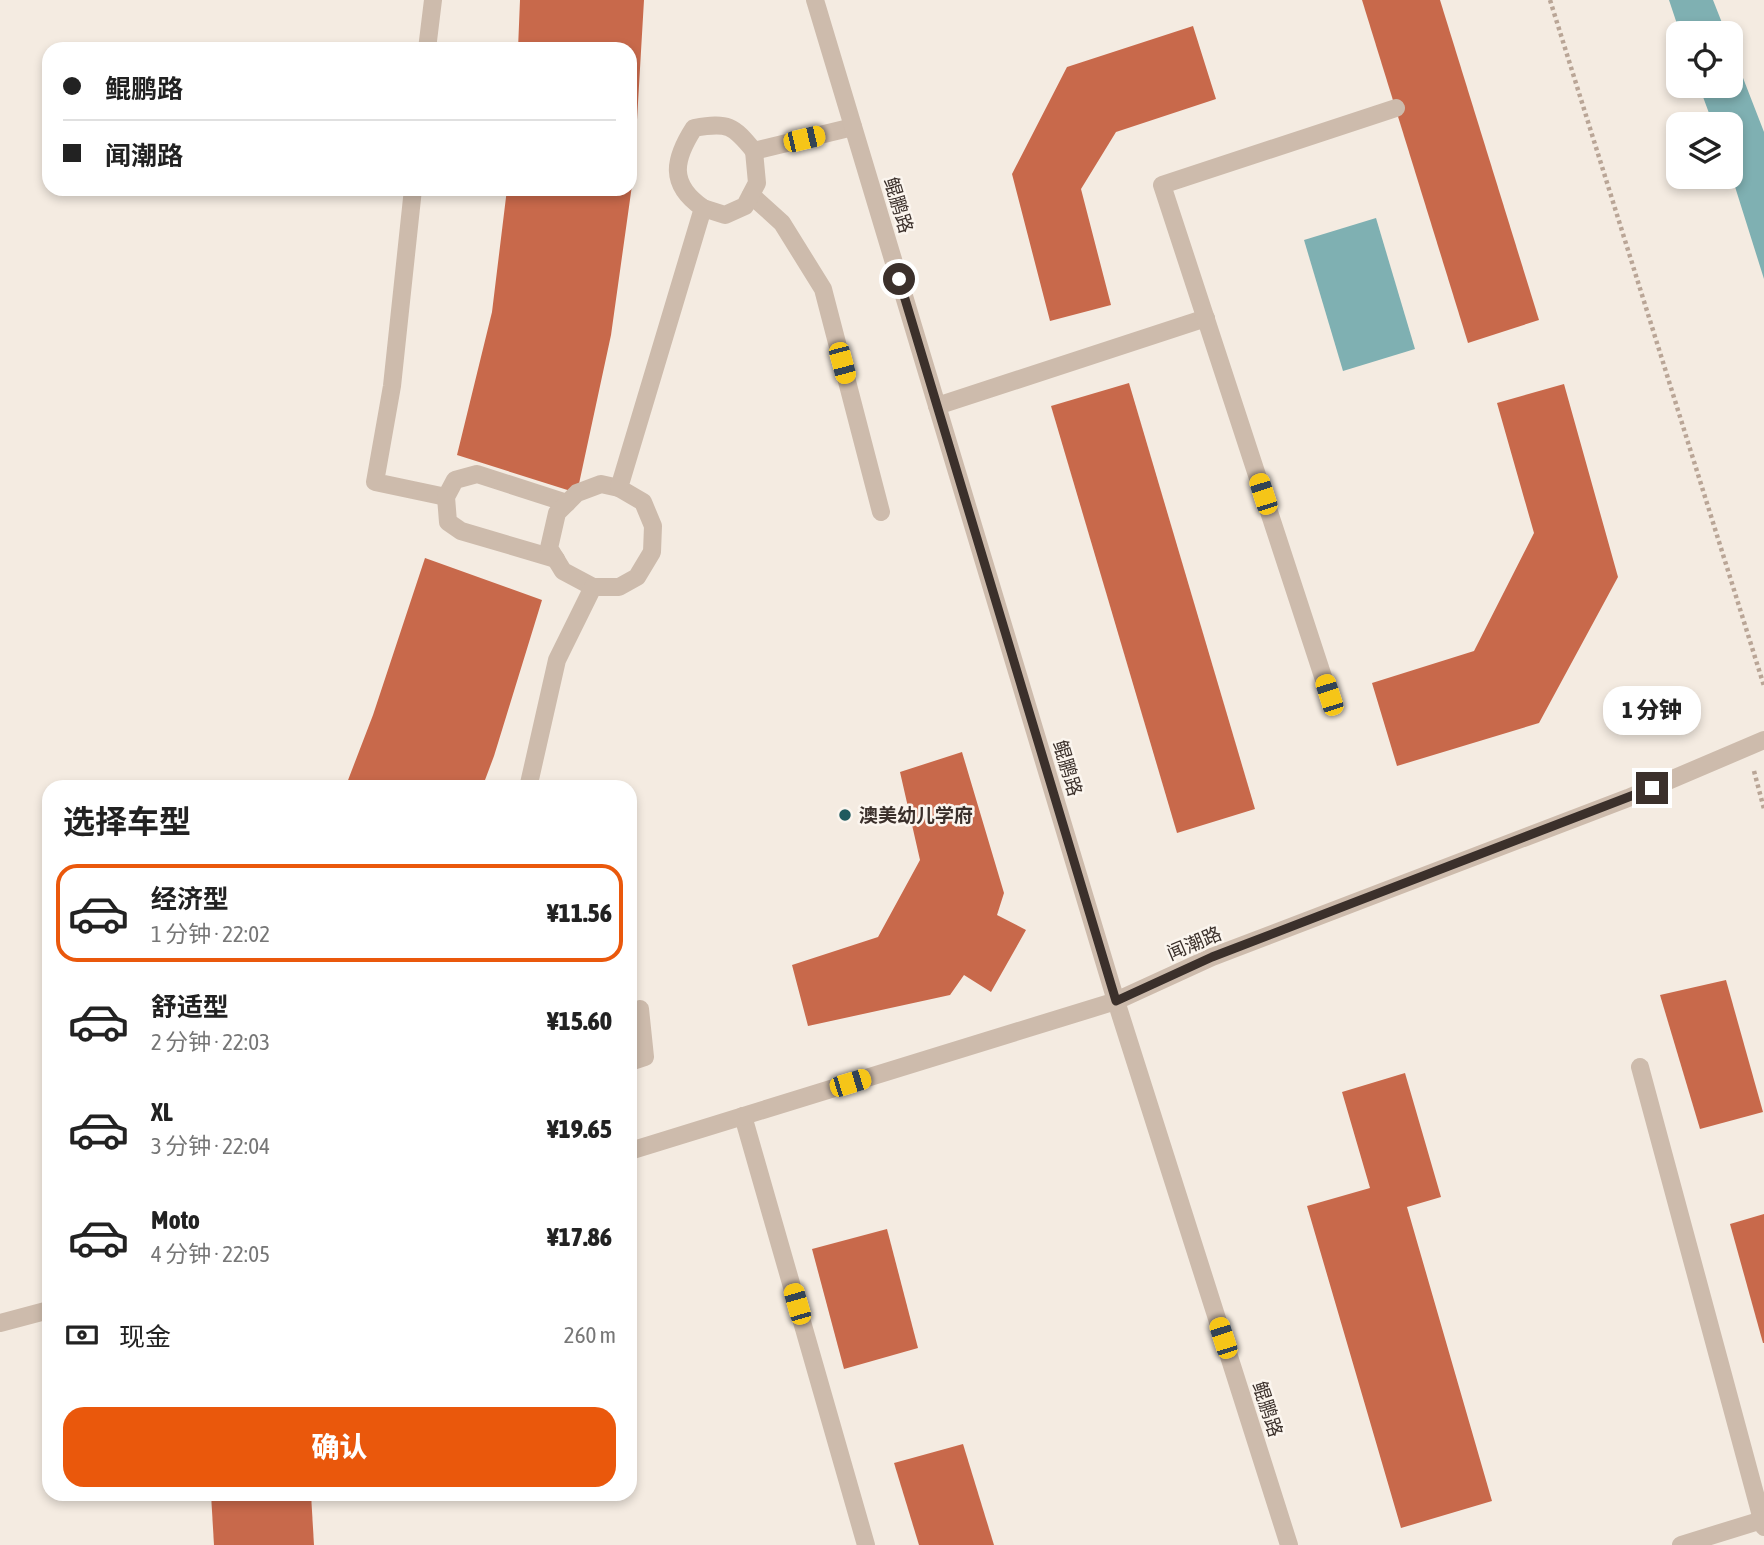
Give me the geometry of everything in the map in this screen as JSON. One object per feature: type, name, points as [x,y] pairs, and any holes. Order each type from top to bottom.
[{"type":"street","points":[[428,42],[433,0]]},
{"type":"street","name":"鲲鹏路","points":[[815,0],[1116,1001],[1289,1545]]},
{"type":"street","points":[[1329,695],[1162,186],[1395,108]]},
{"type":"street","points":[[719,123],[739,132],[754,151],[757,183],[751,195],[745,206],[725,215],[703,208],[692,200],[677,175],[680,150],[694,128],[719,123]]},
{"type":"street","points":[[754,151],[853,127]]},
{"type":"street","points":[[751,195],[782,223],[823,289],[881,512]]},
{"type":"street","points":[[412,196],[392,386],[375,481],[446,497]]},
{"type":"street","points":[[619,488],[703,208]]},
{"type":"street","points":[[937,406],[1206,318]]},
{"type":"street","points":[[556,559],[461,531],[448,522],[446,497],[455,480],[477,474],[567,503]]},
{"type":"street","points":[[601,484],[619,488],[643,502],[653,526],[652,552],[637,577],[619,587],[593,587],[563,571],[549,548],[557,513],[577,493],[601,484]]},
{"type":"street","points":[[530,780],[556,660],[593,587]]},
{"type":"street","name":"闻潮路","points":[[637,1149],[1116,1001],[1212,957],[1628,798],[1756,743]]},
{"type":"street","points":[[637,1060],[645,1057],[640,1009]]},
{"type":"street","points":[[1640,1067],[1763,1523],[1681,1545]]},
{"type":"street","points":[[743,1116],[866,1545]]},
{"type":"street","points":[[0,1323],[42,1312]]},
{"type":"path","points":[[1550,0],[1764,686]]},
{"type":"path","points":[[1756,743],[1764,809]]},
{"type":"water","points":[[1669,0],[1713,0],[1721,21],[1676,21]]},
{"type":"water","points":[[1743,78],[1764,132],[1764,279],[1736,189],[1743,189],[1743,112],[1709,112],[1703,98],[1743,98]]},
{"type":"water","points":[[1376,218],[1415,349],[1343,371],[1304,240]]},
{"type":"building","points":[[520,0],[644,0],[637,120],[637,42],[518,42]]},
{"type":"building","points":[[1362,0],[1440,0],[1539,320],[1468,343]]},
{"type":"building","points":[[1193,26],[1216,99],[1116,132],[1081,189],[1111,305],[1050,321],[1012,174],[1067,67]]},
{"type":"building","points":[[506,196],[630,196],[611,335],[577,493],[457,455],[492,312]]},
{"type":"building","points":[[1129,383],[1255,809],[1177,833],[1051,406]]},
{"type":"building","points":[[1564,384],[1618,577],[1539,723],[1397,766],[1372,683],[1474,651],[1534,533],[1497,403]]},
{"type":"building","points":[[425,558],[542,600],[485,780],[348,780],[373,715]]},
{"type":"building","points":[[962,752],[1004,893],[997,915],[1026,930],[991,992],[964,975],[950,995],[808,1026],[792,965],[878,937],[920,860],[900,772]]},
{"type":"building","points":[[1726,980],[1763,1112],[1700,1129],[1660,995]]},
{"type":"building","points":[[1405,1073],[1441,1197],[1407,1207],[1492,1501],[1401,1528],[1307,1206],[1370,1188],[1342,1092]]},
{"type":"building","points":[[1764,1214],[1764,1343],[1763,1343],[1730,1224]]},
{"type":"building","points":[[887,1229],[918,1348],[844,1369],[812,1249]]},
{"type":"building","points":[[963,1444],[994,1545],[919,1545],[894,1463]]},
{"type":"building","points":[[211,1501],[311,1501],[314,1545],[214,1545]]},
{"type":"place","name":"澳美幼儿学府","points":[[845,815]]},
{"type":"route","points":[[899,279],[1116,1001],[1212,957],[1652,788]]}]
